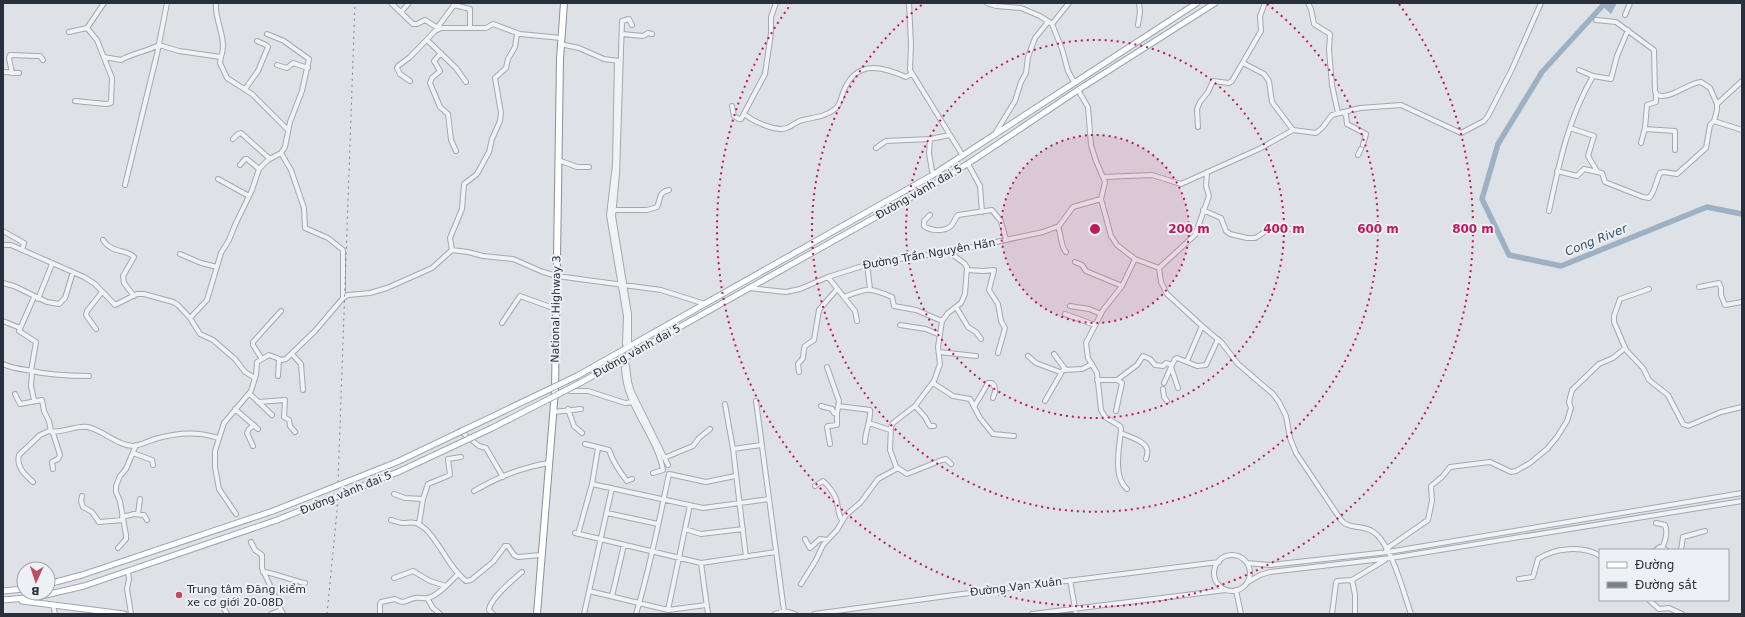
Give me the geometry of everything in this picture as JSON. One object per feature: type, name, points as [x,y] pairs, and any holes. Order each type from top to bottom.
[{"type":"highway","name":"National Highway 3","points":[[536,614],[554,412],[560,41],[564,3]]},
{"type":"main road","name":"Đường vành đai 5","points":[[56,582],[82,576],[273,511],[397,462],[577,376],[931,176],[1197,3]]},
{"type":"main road","name":"Đường vành đai 5","points":[[12,600],[37,597],[84,586],[277,520],[398,472],[492,428],[580,383],[937,183],[968,164],[1078,90],[1215,3]]},
{"type":"main road","points":[[1074,82],[1078,90]]},
{"type":"main road","points":[[3,590],[16,589]]},
{"type":"main road","points":[[3,599],[124,614]]},
{"type":"street","points":[[69,32],[87,28],[104,3]]},
{"type":"street","points":[[125,185],[159,45],[167,3]]},
{"type":"street","points":[[216,3],[215,12],[220,26],[223,48],[220,63],[227,78],[245,89],[288,130]]},
{"type":"street","points":[[391,3],[413,24],[417,24],[425,20],[437,28],[486,28],[495,24],[517,34],[560,41],[601,57],[619,61]]},
{"type":"street","points":[[401,12],[409,3]]},
{"type":"street","points":[[732,106],[732,113],[736,118],[741,119],[765,74],[771,36],[771,18],[776,3]]},
{"type":"street","points":[[909,3],[911,44],[909,67],[911,74],[963,156]]},
{"type":"street","points":[[987,3],[996,6],[1021,8],[1040,16],[1050,23],[1062,49],[1068,71],[1074,82]]},
{"type":"street","points":[[992,137],[1013,106],[1021,82],[1026,73],[1028,56],[1035,38],[1069,3]]},
{"type":"street","points":[[1138,25],[1140,12],[1139,3]]},
{"type":"street","points":[[1198,127],[1197,109],[1200,102],[1208,92],[1211,82],[1214,80],[1231,82],[1260,31],[1260,16],[1266,3]]},
{"type":"street","points":[[1308,3],[1311,9],[1314,24],[1330,34],[1329,50],[1332,85],[1340,112],[1346,115],[1347,124],[1366,134],[1358,155]]},
{"type":"street","points":[[1103,177],[1152,175],[1181,184],[1259,149],[1293,130],[1316,133],[1322,128],[1330,116],[1340,112],[1360,108],[1401,105],[1438,122],[1457,133],[1464,133],[1484,121],[1488,116],[1512,69],[1541,3]]},
{"type":"street","points":[[1625,15],[1630,3]]},
{"type":"street","points":[[410,81],[400,74],[398,67],[427,40],[454,5],[470,9],[470,28]]},
{"type":"street","points":[[627,343],[626,316],[613,223],[613,210],[617,174],[619,61],[622,21],[624,19],[630,19],[632,25]]},
{"type":"street","points":[[1596,20],[1616,22],[1654,50],[1656,102],[1647,105],[1645,129],[1641,143]]},
{"type":"street","points":[[75,102],[111,103],[113,83],[97,40],[87,28]]},
{"type":"street","points":[[1579,70],[1593,76],[1611,79],[1617,56],[1628,30]]},
{"type":"street","points":[[622,34],[643,36],[648,33],[652,34]]},
{"type":"street","points":[[190,318],[206,300],[221,253],[229,240],[249,196],[259,169],[270,159],[281,153],[287,141],[288,130],[308,68],[309,58],[284,40],[267,34]]},
{"type":"street","points":[[452,250],[450,238],[462,209],[464,184],[477,174],[489,152],[492,139],[500,122],[501,113],[495,78],[506,68],[515,47],[517,34]]},
{"type":"street","points":[[427,40],[456,68],[466,82]]},
{"type":"street","points":[[245,89],[258,71],[268,47],[257,41]]},
{"type":"street","points":[[104,57],[121,60],[159,45],[179,51],[221,57]]},
{"type":"street","points":[[441,53],[434,60],[440,71],[432,78],[430,83],[440,107],[448,114],[451,140],[456,151]]},
{"type":"street","points":[[12,73],[9,58],[10,56],[40,56],[43,60]]},
{"type":"street","points":[[277,65],[286,68],[293,63],[308,68]]},
{"type":"street","points":[[1243,63],[1264,74],[1269,81],[1272,102],[1293,130]]},
{"type":"street","points":[[744,114],[756,122],[784,128],[803,120],[825,116],[835,109],[842,99],[844,91],[857,72],[867,69],[881,68],[888,69],[906,77],[911,74]]},
{"type":"street","points":[[3,72],[19,73]]},
{"type":"street","points":[[1549,212],[1562,150],[1593,76]]},
{"type":"street","points":[[1717,104],[1742,81]]},
{"type":"street","points":[[1557,171],[1577,176],[1582,169],[1597,171],[1604,174],[1605,182],[1649,198],[1660,173],[1664,172],[1677,174],[1705,150],[1710,125],[1714,121],[1717,110],[1717,104],[1710,88],[1701,82],[1662,96],[1656,94]]},
{"type":"street","points":[[1078,90],[1088,107],[1091,145],[1105,182],[1101,199],[1111,236],[1117,245],[1135,259],[1159,268]]},
{"type":"street","points":[[618,119],[615,165],[609,216],[622,284]]},
{"type":"street","points":[[1714,121],[1742,130]]},
{"type":"street","points":[[1570,128],[1594,136],[1588,154],[1597,171]]},
{"type":"street","points":[[1645,129],[1675,131],[1675,150]]},
{"type":"street","points":[[233,139],[241,133],[270,159]]},
{"type":"street","points":[[876,148],[886,141],[930,139],[950,135]]},
{"type":"street","points":[[930,139],[929,153],[932,172]]},
{"type":"street","points":[[281,153],[291,170],[304,208],[305,228],[328,238],[343,250],[343,298]]},
{"type":"street","points":[[240,165],[245,159],[247,159],[259,169]]},
{"type":"street","points":[[558,160],[577,167],[589,167]]},
{"type":"street","points":[[968,164],[980,186],[982,212]]},
{"type":"street","points":[[1159,268],[1195,235],[1209,194],[1206,186],[1207,172]]},
{"type":"street","points":[[218,179],[249,196]]},
{"type":"street","points":[[613,210],[647,210],[657,207],[660,196],[665,191],[669,190]]},
{"type":"street","points":[[1066,252],[1062,246],[1061,233],[1058,227],[1062,224],[1073,207],[1101,199]]},
{"type":"street","points":[[930,215],[924,221],[924,226],[930,229],[940,230],[951,226],[958,215],[989,210],[994,212],[1001,221],[1006,240]]},
{"type":"street","points":[[1203,210],[1218,216],[1226,231],[1238,236],[1255,238],[1266,230],[1277,227],[1291,228],[1302,231]]},
{"type":"street","name":"Đường Trần Nguyên Hãn","points":[[749,288],[786,292],[800,289],[828,277],[867,264],[949,252],[1043,232],[1058,227]]},
{"type":"street","points":[[3,232],[24,243],[22,250]]},
{"type":"street","points":[[103,240],[111,248],[133,255],[134,257],[123,276],[124,283],[134,296]]},
{"type":"street","points":[[3,245],[10,245],[73,272],[95,284],[115,305],[134,296],[144,294],[166,299],[178,305],[190,318],[200,334],[214,340],[235,359],[245,372],[255,378]]},
{"type":"street","points":[[236,514],[219,489],[215,458],[218,438],[224,423],[250,394],[255,378],[257,362],[269,355],[284,360],[292,354],[343,298],[348,295],[370,293],[387,288],[432,268],[452,250],[483,256],[513,259],[543,272],[557,276],[666,291],[705,304]]},
{"type":"street","points":[[897,469],[890,450],[890,430],[893,423],[915,406],[933,383],[941,361],[939,352],[942,321],[948,313],[961,303],[965,294],[968,270],[964,263],[949,252]]},
{"type":"street","points":[[180,254],[217,267]]},
{"type":"street","points":[[1127,489],[1121,483],[1117,455],[1121,434],[1120,426],[1105,416],[1101,410],[1097,373],[1088,358],[1086,343],[1101,314],[1122,286],[1135,259]]},
{"type":"street","points":[[1075,262],[1082,265],[1086,271],[1122,286]]},
{"type":"street","points":[[34,400],[31,386],[36,342],[20,333],[20,328],[52,264]]},
{"type":"street","points":[[867,264],[870,289]]},
{"type":"street","points":[[1159,268],[1161,282],[1167,294],[1218,340],[1238,364],[1273,394],[1279,402],[1286,416],[1288,433],[1296,453],[1340,520],[1347,525],[1373,532],[1387,551],[1411,614]]},
{"type":"street","points":[[968,270],[994,270],[989,290],[998,304],[1001,321],[1005,328],[998,353]]},
{"type":"street","points":[[3,283],[14,286],[36,298],[54,304],[62,302],[73,272]]},
{"type":"street","points":[[828,277],[855,311],[857,321]]},
{"type":"street","points":[[1699,287],[1719,283],[1721,295],[1725,305],[1742,302]]},
{"type":"street","points":[[799,372],[798,364],[803,358],[805,346],[814,340],[819,310],[837,289]]},
{"type":"street","points":[[844,297],[865,289],[870,289],[892,297],[894,306],[916,310],[942,321]]},
{"type":"street","points":[[1649,289],[1623,297],[1618,301],[1614,322],[1625,348],[1643,368],[1649,380],[1668,395],[1685,425],[1690,425],[1721,412],[1742,407]]},
{"type":"street","points":[[96,329],[87,317],[87,313],[102,292]]},
{"type":"street","points":[[502,323],[520,296],[556,309]]},
{"type":"street","points":[[1070,306],[1089,308],[1101,314]]},
{"type":"street","points":[[956,307],[968,327],[976,332],[981,339]]},
{"type":"street","points":[[262,359],[253,345],[253,342],[281,311]]},
{"type":"street","points":[[1064,314],[1095,325]]},
{"type":"street","points":[[3,321],[20,328]]},
{"type":"street","points":[[900,325],[926,329],[940,335]]},
{"type":"street","points":[[1187,361],[1202,326]]},
{"type":"street","points":[[1164,383],[1176,358],[1197,366],[1206,365],[1218,340]]},
{"type":"street","points":[[1387,551],[1428,520],[1432,500],[1431,486],[1442,477],[1450,467],[1490,462],[1509,472],[1514,472],[1530,463],[1546,450],[1557,437],[1567,421],[1571,408],[1569,402],[1572,390],[1599,364],[1613,358],[1625,348]]},
{"type":"street","points":[[939,352],[976,356]]},
{"type":"street","points":[[292,354],[301,364],[303,390]]},
{"type":"street","points":[[1054,354],[1065,369]]},
{"type":"street","points":[[1028,356],[1036,363],[1060,372]]},
{"type":"street","points":[[1097,380],[1117,380],[1137,366],[1143,356],[1150,359],[1155,365],[1163,366],[1166,363],[1171,366],[1178,388]]},
{"type":"street","points":[[278,376],[279,358]]},
{"type":"street","points":[[3,364],[32,372],[70,376],[89,376]]},
{"type":"street","points":[[1045,401],[1060,372],[1065,369],[1082,369],[1092,364]]},
{"type":"street","points":[[653,474],[662,470],[660,458],[625,385],[626,367],[632,392],[668,465]]},
{"type":"street","points":[[827,367],[837,393],[838,406],[837,425],[828,426],[830,444]]},
{"type":"street","points":[[1116,411],[1122,385],[1120,381],[1117,380]]},
{"type":"street","points":[[933,383],[953,396],[970,399],[980,418],[993,434],[1014,436]]},
{"type":"street","points":[[974,407],[988,383],[992,383],[995,387],[996,390],[993,398]]},
{"type":"street","points":[[1163,389],[1164,397],[1167,401]]},
{"type":"street","points":[[570,391],[588,391],[625,403],[632,402]]},
{"type":"street","points":[[15,394],[20,404],[40,399],[43,401],[44,411],[49,421],[60,455],[58,459],[52,462],[53,469]]},
{"type":"street","points":[[250,394],[272,415]]},
{"type":"street","points":[[258,402],[285,400],[284,417],[289,420],[290,426],[295,432]]},
{"type":"street","points":[[756,401],[784,611]]},
{"type":"street","points":[[725,404],[746,557]]},
{"type":"street","points":[[821,406],[832,409],[834,413],[837,414]]},
{"type":"street","points":[[838,406],[868,409],[870,412],[865,442]]},
{"type":"street","points":[[915,406],[925,417],[930,426],[934,426]]},
{"type":"street","points":[[235,409],[258,429]]},
{"type":"street","points":[[554,412],[568,409],[581,409]]},
{"type":"street","points":[[568,409],[574,426],[582,433]]},
{"type":"street","points":[[869,423],[890,430]]},
{"type":"street","points":[[254,425],[248,429],[247,433],[254,446]]},
{"type":"street","points":[[33,482],[21,470],[18,463],[19,455],[40,435],[52,432],[76,427],[88,427],[104,433],[120,443],[136,446],[155,439],[183,434],[203,434],[218,438]]},
{"type":"street","points":[[664,458],[694,446],[699,438],[710,429]]},
{"type":"street","points":[[459,430],[479,446],[486,448],[503,477]]},
{"type":"street","points":[[1121,434],[1145,446],[1148,452],[1146,459]]},
{"type":"street","points":[[585,444],[609,450],[614,464],[627,480],[632,480]]},
{"type":"street","points":[[732,449],[761,445]]},
{"type":"street","points":[[118,548],[126,537],[116,486],[136,446]]},
{"type":"street","points":[[598,448],[592,484],[577,533],[701,563],[776,552]]},
{"type":"street","points":[[133,453],[152,460],[153,465]]},
{"type":"street","points":[[420,524],[423,499],[430,482],[450,474],[448,460],[461,457]]},
{"type":"street","points":[[800,584],[806,577],[827,540],[838,530],[842,520],[861,502],[878,479],[898,468],[907,474],[946,459],[951,464]]},
{"type":"street","points":[[474,491],[489,482],[537,465],[549,463]]},
{"type":"street","points":[[636,614],[653,552],[669,474],[706,482],[735,476]]},
{"type":"street","points":[[815,486],[823,481],[826,483],[836,499],[838,513],[842,520]]},
{"type":"street","points":[[592,484],[703,508],[769,499]]},
{"type":"street","points":[[584,614],[612,488]]},
{"type":"street","points":[[1247,563],[1270,565],[1387,551],[1742,493]]},
{"type":"street","points":[[394,494],[405,498],[423,499]]},
{"type":"street","points":[[82,496],[81,501],[83,507],[92,512],[99,522],[138,514],[144,515],[147,520]]},
{"type":"street","points":[[138,514],[140,499]]},
{"type":"street","points":[[1032,614],[1236,590],[1243,588],[1248,582],[1260,575],[1270,572],[1389,559],[1742,501]]},
{"type":"street","points":[[668,610],[690,505]]},
{"type":"street","points":[[606,513],[658,524]]},
{"type":"street","points":[[391,520],[401,523],[420,524],[431,534],[458,574],[466,581],[471,580],[493,562],[502,549],[506,546],[518,557],[541,556]]},
{"type":"street","points":[[1656,523],[1658,525],[1665,525],[1666,527],[1664,549]]},
{"type":"street","points":[[685,529],[701,534],[743,529]]},
{"type":"street","points":[[1681,549],[1683,537],[1705,531]]},
{"type":"street","points":[[804,539],[810,548],[820,539],[827,540]]},
{"type":"street","points":[[251,542],[255,550],[262,555],[261,566],[263,572],[282,612],[271,614]]},
{"type":"street","points":[[612,596],[624,545]]},
{"type":"street","points":[[1519,579],[1533,576],[1538,559],[1552,551],[1589,551],[1599,556]]},
{"type":"street","points":[[1226,590],[1217,583],[1215,578],[1216,566],[1228,556],[1238,556],[1247,563],[1250,569],[1248,582]]},
{"type":"street","points":[[1332,614],[1336,583],[1340,581],[1352,580],[1389,559]]},
{"type":"street","name":"Đường Vạn Xuân","points":[[814,614],[1219,562]]},
{"type":"street","points":[[701,563],[708,614]]},
{"type":"street","points":[[263,572],[268,571],[288,579],[305,583]]},
{"type":"street","points":[[394,578],[413,571],[430,581],[446,586]]},
{"type":"street","points":[[128,572],[129,579],[127,589],[131,614]]},
{"type":"street","points":[[493,614],[490,610],[490,605],[522,572]]},
{"type":"street","points":[[380,614],[381,602],[395,599],[403,603],[417,598],[427,598],[446,586],[458,574]]},
{"type":"street","points":[[1070,580],[1076,614]]},
{"type":"street","points":[[1352,580],[1356,595],[1355,614]]},
{"type":"street","points":[[1236,590],[1241,614]]},
{"type":"street","points":[[589,591],[640,602],[668,610],[706,605]]},
{"type":"street","points":[[427,598],[433,608],[440,614]]},
{"type":"street","points":[[1650,601],[1658,608],[1665,608],[1682,614]]},
{"type":"street","points":[[54,605],[55,614]]},
{"type":"street","points":[[223,607],[227,614]]},
{"type":"street","points":[[1661,614],[1665,608]]},
{"type":"street","points":[[775,614],[784,611],[795,614]]},
{"type":"water","points":[[1599,3],[1617,3],[1611,14]]},
{"type":"waterway","name":"Cong River","points":[[1605,3],[1542,72],[1498,144],[1482,199],[1509,255],[1561,266],[1707,207],[1742,214]]},
{"type":"tunnel","points":[[627,366],[628,346]]},
{"type":"tunnel","points":[[624,368],[625,347]]},
{"type":"railway","points":[[327,614],[337,511],[355,3]]},
{"type":"place","name":"Trung tâm Đăng kiểm xe cơ giới 20-08D","points":[[179,595]]}]
